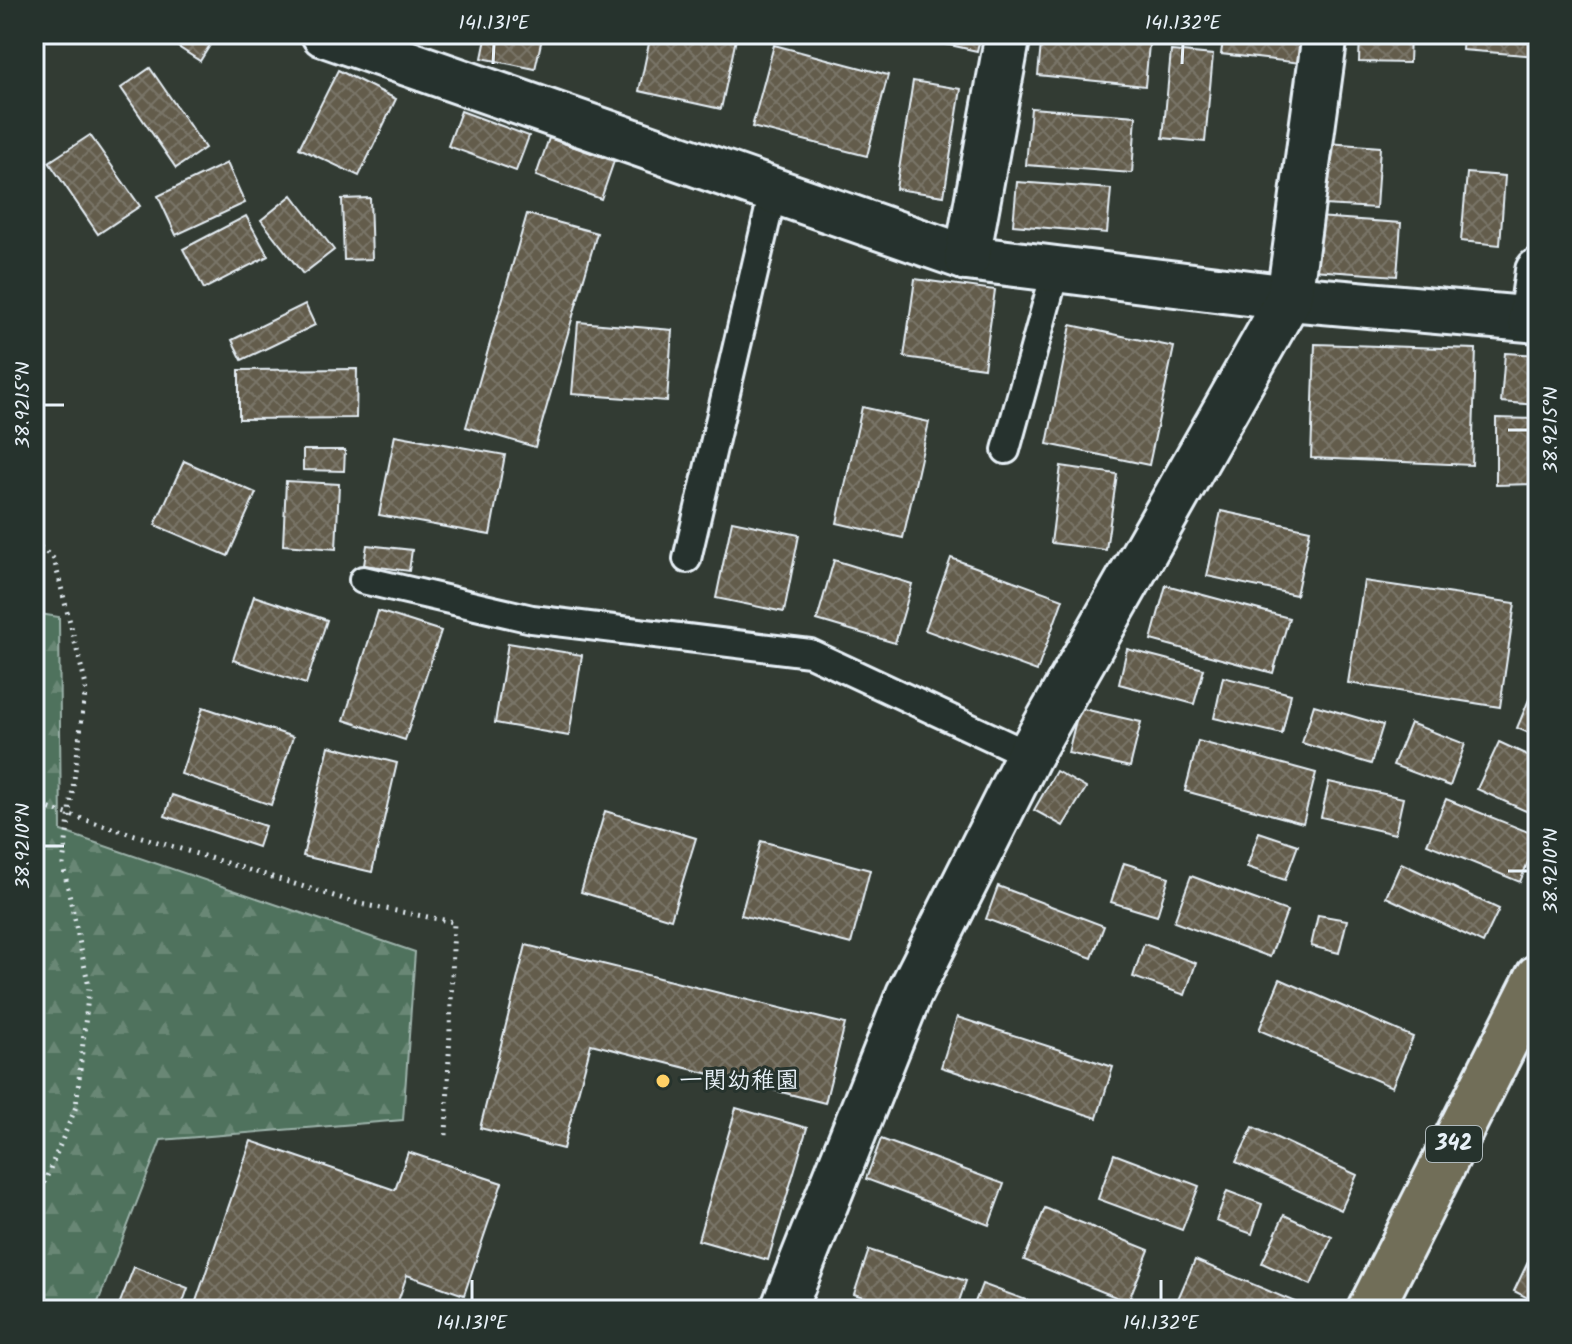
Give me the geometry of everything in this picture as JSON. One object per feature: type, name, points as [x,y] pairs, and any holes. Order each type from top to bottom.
[{"type":"highway","name":"342","points":[[1370,1310],[1538,977]]},
{"type":"street","points":[[324,34],[967,258],[1289,298],[1534,319],[1538,271]]},
{"type":"street","points":[[967,258],[1008,34]]},
{"type":"street","points":[[783,1310],[909,994],[1029,755],[1289,298],[1325,34]]},
{"type":"lane","points":[[687,559],[773,192]]},
{"type":"lane","points":[[1006,450],[1056,269]]},
{"type":"lane","points":[[363,580],[532,619],[810,653],[1029,755]]},
{"type":"path","points":[[34,542],[54,559],[86,686],[63,865],[89,987],[76,1107],[34,1207]]},
{"type":"path","points":[[34,804],[360,904],[454,922],[446,1136]]},
{"type":"green space","points":[[34,613],[59,617],[61,831],[415,952],[403,1120],[161,1140],[95,1310],[34,1310]]},
{"type":"building","points":[[158,34],[217,34],[200,61]]},
{"type":"building","points":[[487,34],[543,34],[535,69],[482,58]]},
{"type":"building","points":[[651,34],[737,34],[721,109],[639,91]]},
{"type":"building","points":[[901,34],[981,34],[977,51]]},
{"type":"building","points":[[1042,34],[1150,34],[1145,86],[1038,75]]},
{"type":"building","points":[[1224,34],[1304,34],[1301,63],[1221,54]]},
{"type":"building","points":[[1360,34],[1410,34],[1409,63],[1359,62]]},
{"type":"building","points":[[1463,34],[1538,34],[1537,56],[1462,50]]},
{"type":"building","points":[[774,45],[888,75],[867,156],[752,127]]},
{"type":"building","points":[[1171,51],[1213,55],[1205,142],[1163,138]]},
{"type":"building","points":[[150,68],[205,148],[176,168],[121,88]]},
{"type":"building","points":[[338,70],[396,99],[359,176],[299,148]]},
{"type":"building","points":[[913,81],[961,89],[944,196],[896,189]]},
{"type":"building","points":[[1031,108],[1136,116],[1132,173],[1026,165]]},
{"type":"building","points":[[461,111],[529,136],[516,171],[448,146]]},
{"type":"building","points":[[90,135],[140,206],[98,234],[49,162]]},
{"type":"building","points":[[549,138],[614,161],[601,199],[536,176]]},
{"type":"building","points":[[1328,143],[1380,147],[1376,208],[1324,205]]},
{"type":"building","points":[[227,163],[245,203],[176,235],[158,196]]},
{"type":"building","points":[[1467,173],[1505,176],[1500,245],[1461,241]]},
{"type":"building","points":[[1017,182],[1111,189],[1107,233],[1013,225]]},
{"type":"building","points":[[292,195],[334,250],[303,274],[261,220]]},
{"type":"building","points":[[370,198],[372,259],[344,260],[342,199]]},
{"type":"building","points":[[527,214],[597,233],[535,447],[466,427]]},
{"type":"building","points":[[246,216],[268,256],[204,289],[183,249]]},
{"type":"building","points":[[1317,217],[1401,223],[1397,276],[1313,270]]},
{"type":"building","points":[[915,279],[995,290],[984,368],[904,357]]},
{"type":"building","points":[[305,304],[315,325],[242,360],[232,340]]},
{"type":"building","points":[[578,322],[672,330],[667,401],[572,394]]},
{"type":"building","points":[[1071,325],[1174,347],[1149,465],[1047,444]]},
{"type":"building","points":[[1315,344],[1476,349],[1472,465],[1311,458]]},
{"type":"building","points":[[1505,353],[1538,355],[1538,405],[1501,402]]},
{"type":"building","points":[[357,369],[356,418],[239,419],[239,370]]},
{"type":"building","points":[[862,407],[929,422],[903,538],[837,523]]},
{"type":"building","points":[[1496,418],[1538,419],[1538,484],[1496,485]]},
{"type":"building","points":[[395,435],[505,455],[490,535],[379,515]]},
{"type":"building","points":[[303,450],[345,450],[344,471],[303,470]]},
{"type":"building","points":[[184,461],[256,493],[228,556],[155,525]]},
{"type":"building","points":[[1061,466],[1117,474],[1106,550],[1051,543]]},
{"type":"building","points":[[286,481],[339,484],[336,549],[283,545]]},
{"type":"building","points":[[1221,511],[1310,530],[1296,595],[1207,576]]},
{"type":"building","points":[[732,521],[799,535],[784,612],[716,598]]},
{"type":"building","points":[[367,545],[412,550],[409,571],[364,565]]},
{"type":"building","points":[[951,558],[1063,599],[1037,671],[925,630]]},
{"type":"building","points":[[834,560],[912,584],[895,643],[817,620]]},
{"type":"building","points":[[1364,581],[1515,603],[1500,707],[1348,683]]},
{"type":"building","points":[[1166,585],[1289,618],[1273,673],[1151,640]]},
{"type":"building","points":[[254,596],[327,620],[306,684],[233,660]]},
{"type":"building","points":[[378,611],[441,631],[405,740],[344,720]]},
{"type":"building","points":[[508,643],[582,655],[569,736],[495,723]]},
{"type":"building","points":[[1127,649],[1204,669],[1194,704],[1119,684]]},
{"type":"building","points":[[1223,677],[1291,694],[1282,734],[1214,718]]},
{"type":"building","points":[[1538,678],[1538,737],[1517,728]]},
{"type":"building","points":[[1314,705],[1383,725],[1371,764],[1302,743]]},
{"type":"building","points":[[203,707],[293,737],[271,805],[181,774]]},
{"type":"building","points":[[1079,708],[1141,722],[1130,767],[1068,753]]},
{"type":"building","points":[[1410,723],[1465,744],[1450,786],[1393,765]]},
{"type":"building","points":[[1198,741],[1316,773],[1303,823],[1185,791]]},
{"type":"building","points":[[1499,742],[1538,760],[1537,816],[1477,789]]},
{"type":"building","points":[[329,746],[397,763],[372,872],[303,856]]},
{"type":"building","points":[[1056,771],[1086,788],[1063,826],[1034,810]]},
{"type":"building","points":[[1329,782],[1403,798],[1395,834],[1321,817]]},
{"type":"building","points":[[172,795],[265,826],[258,847],[165,816]]},
{"type":"building","points":[[1446,799],[1538,836],[1520,882],[1427,844]]},
{"type":"building","points":[[605,811],[696,838],[671,919],[581,892]]},
{"type":"building","points":[[1259,832],[1298,845],[1285,880],[1247,867]]},
{"type":"building","points":[[761,841],[870,870],[851,944],[741,915]]},
{"type":"building","points":[[1124,863],[1169,877],[1157,916],[1111,902]]},
{"type":"building","points":[[1401,863],[1499,909],[1483,943],[1386,897]]},
{"type":"building","points":[[1191,876],[1287,911],[1270,957],[1174,922]]},
{"type":"building","points":[[998,886],[1104,926],[1092,958],[986,919]]},
{"type":"building","points":[[1318,915],[1347,920],[1339,953],[1311,946]]},
{"type":"building","points":[[1144,944],[1196,963],[1185,995],[1133,977]]},
{"type":"building","points":[[526,945],[845,1024],[825,1103],[591,1044],[563,1149],[480,1128]]},
{"type":"building","points":[[1280,979],[1413,1037],[1392,1087],[1259,1030]]},
{"type":"building","points":[[957,1017],[1113,1067],[1097,1118],[941,1067]]},
{"type":"building","points":[[736,1108],[807,1128],[768,1260],[698,1240]]},
{"type":"building","points":[[1253,1127],[1357,1175],[1341,1210],[1236,1162]]},
{"type":"building","points":[[881,1139],[1004,1184],[989,1225],[866,1179]]},
{"type":"building","points":[[251,1141],[395,1190],[408,1152],[502,1183],[464,1295],[407,1275],[395,1310],[193,1310]]},
{"type":"building","points":[[1114,1154],[1199,1186],[1182,1230],[1098,1199]]},
{"type":"building","points":[[1227,1191],[1262,1204],[1252,1234],[1216,1221]]},
{"type":"building","points":[[1045,1208],[1149,1250],[1128,1302],[1024,1260]]},
{"type":"building","points":[[1284,1215],[1332,1237],[1311,1285],[1262,1263]]},
{"type":"building","points":[[1538,1241],[1538,1303],[1514,1291]]},
{"type":"building","points":[[869,1250],[966,1281],[956,1310],[904,1310],[854,1294]]},
{"type":"building","points":[[1195,1260],[1295,1302],[1292,1310],[1174,1308]]},
{"type":"building","points":[[134,1267],[188,1288],[180,1310],[117,1310]]},
{"type":"building","points":[[982,1284],[1053,1310],[972,1310]]},
{"type":"place","name":"一関幼稚園","points":[[663,1081]]}]
